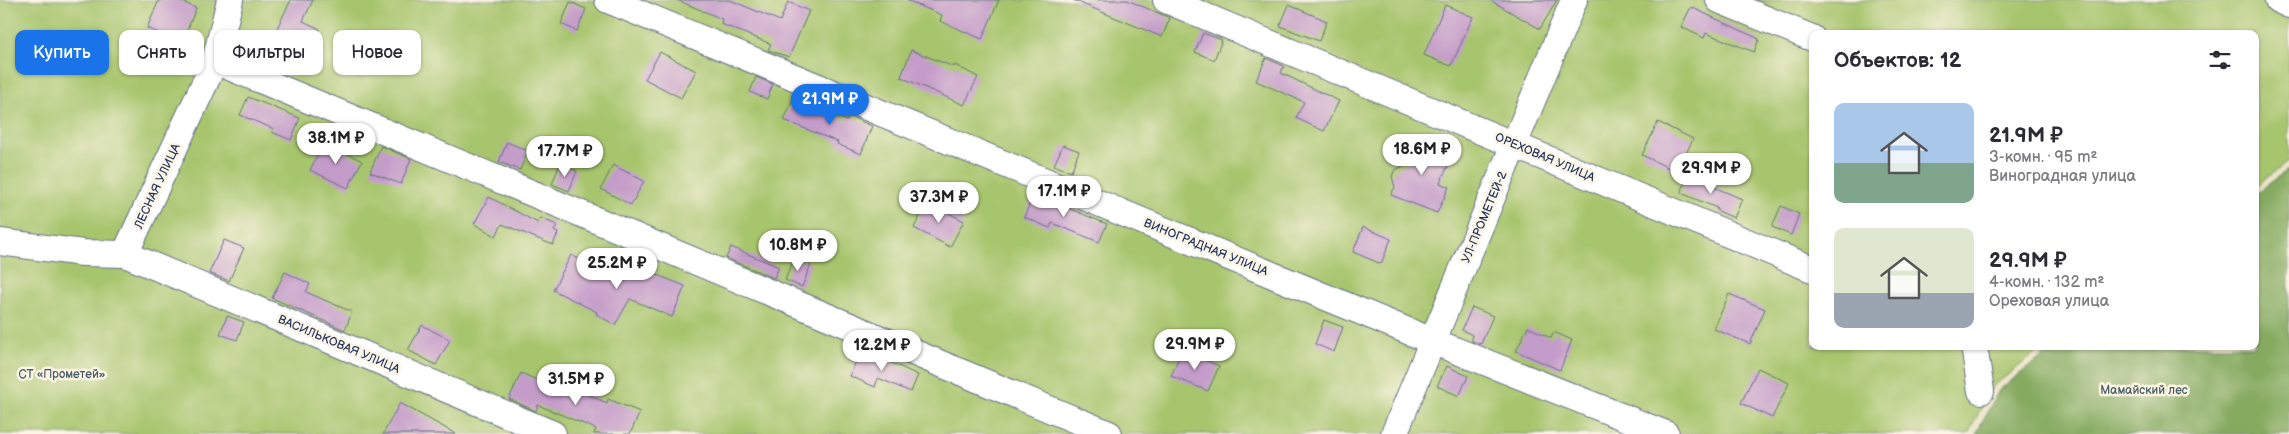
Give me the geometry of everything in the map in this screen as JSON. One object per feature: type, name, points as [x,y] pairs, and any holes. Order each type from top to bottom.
[{"type":"street","name":"ЛЕСНАЯ УЛИЦА","points":[[223,30],[230,0]]},
{"type":"street","name":"ВИНОГРАДНАЯ УЛИЦА","points":[[608,0],[1432,341],[1666,434]]},
{"type":"street","name":"ОРЕХОВАЯ УЛИЦА","points":[[1166,0],[1809,268]]},
{"type":"street","name":"УЛ-ПРОМЕТЕЙ-2","points":[[1394,434],[1574,0]]},
{"type":"street","points":[[1719,0],[1809,37]]},
{"type":"street","points":[[2278,0],[2289,5]]},
{"type":"street","name":"ЛЕСНАЯ УЛИЦА","points":[[125,254],[214,63]]},
{"type":"street","points":[[249,75],[1109,434]]},
{"type":"street","points":[[0,242],[83,253],[125,254]]},
{"type":"street","name":"ВАСИЛЬКОВАЯ УЛИЦА","points":[[125,254],[553,434]]},
{"type":"street","points":[[1975,350],[1980,391]]},
{"type":"green space","name":"СТ «Прометей»","points":[[0,0],[2289,0],[2289,161],[2259,184],[2259,30],[1809,30],[1809,350],[2040,350],[1992,387],[1968,434],[0,434]]},
{"type":"green space","name":"Мамайский лес","points":[[2289,169],[2289,434],[1976,434],[1999,390],[2051,350],[2259,350],[2259,191]]},
{"type":"building","points":[[159,0],[178,0],[196,8],[187,30],[152,30],[147,28]]},
{"type":"building","points":[[291,0],[313,0],[303,21],[319,30],[276,30]]},
{"type":"building","points":[[677,0],[730,0],[780,21],[788,2],[809,11],[789,57],[768,50],[771,44],[721,24],[722,19]]},
{"type":"building","points":[[906,0],[999,0],[982,39],[940,21],[942,15]]},
{"type":"building","points":[[1073,0],[1127,0],[1170,18],[1162,37]]},
{"type":"building","points":[[1490,0],[1557,0],[1540,29]]},
{"type":"building","points":[[570,2],[586,9],[577,31],[561,24]]},
{"type":"building","points":[[1289,5],[1327,21],[1319,41],[1280,26]]},
{"type":"building","points":[[1445,5],[1473,17],[1451,66],[1424,55]]},
{"type":"building","points":[[1691,7],[1759,39],[1754,52],[1706,33],[1704,38],[1681,27]]},
{"type":"building","points":[[1203,33],[1222,40],[1214,60],[1195,52]]},
{"type":"building","points":[[911,50],[954,67],[955,65],[978,77],[964,105],[901,77]]},
{"type":"building","points":[[660,52],[696,71],[681,98],[645,79]]},
{"type":"building","points":[[1266,58],[1284,66],[1281,73],[1339,101],[1324,131],[1296,118],[1304,102],[1256,81]]},
{"type":"building","points":[[756,77],[773,84],[767,99],[750,92]]},
{"type":"building","points":[[248,97],[300,118],[291,140],[272,132],[274,129],[240,115]]},
{"type":"building","points":[[793,99],[847,121],[849,116],[872,126],[861,154],[837,144],[838,142],[784,120]]},
{"type":"building","points":[[1658,122],[1693,139],[1677,172],[1642,155]]},
{"type":"building","points":[[1431,139],[1437,151],[1451,159],[1440,183],[1449,187],[1437,213],[1391,195],[1395,187],[1392,177],[1394,171],[1408,163],[1404,144]]},
{"type":"building","points":[[324,142],[362,161],[348,188],[310,170]]},
{"type":"building","points":[[507,142],[528,151],[520,170],[499,162]]},
{"type":"building","points":[[1063,145],[1079,151],[1071,172],[1054,165]]},
{"type":"building","points":[[381,146],[411,159],[401,184],[370,172]]},
{"type":"building","points":[[560,164],[577,171],[569,191],[552,184]]},
{"type":"building","points":[[613,165],[644,181],[631,205],[601,189]]},
{"type":"building","points":[[1690,171],[1712,180],[1709,185],[1742,199],[1734,218],[1716,210],[1717,208],[1681,193]]},
{"type":"building","points":[[1034,194],[1107,224],[1099,242],[1052,223],[1050,228],[1024,217]]},
{"type":"building","points":[[489,197],[538,223],[540,218],[557,225],[554,231],[558,233],[553,245],[502,224],[496,236],[474,224]]},
{"type":"building","points":[[927,202],[964,221],[950,247],[914,228]]},
{"type":"building","points":[[1781,206],[1799,214],[1791,235],[1772,227]]},
{"type":"building","points":[[1363,227],[1391,239],[1381,264],[1353,252]]},
{"type":"building","points":[[224,240],[244,248],[229,281],[209,273]]},
{"type":"building","points":[[731,247],[779,267],[774,278],[726,258]]},
{"type":"building","points":[[571,255],[625,282],[632,265],[685,286],[672,317],[630,299],[615,325],[596,314],[597,312],[553,290]]},
{"type":"building","points":[[795,257],[811,264],[802,287],[785,280]]},
{"type":"building","points":[[285,272],[310,284],[306,292],[352,312],[345,330],[272,298]]},
{"type":"building","points":[[1729,294],[1765,309],[1750,344],[1714,329]]},
{"type":"building","points":[[1472,307],[1493,316],[1481,344],[1472,341],[1472,335],[1462,330]]},
{"type":"building","points":[[227,316],[244,322],[237,340],[220,334]]},
{"type":"building","points":[[1324,320],[1343,327],[1334,352],[1315,344]]},
{"type":"building","points":[[422,325],[450,340],[436,365],[408,350]]},
{"type":"building","points":[[1528,327],[1551,338],[1554,332],[1572,340],[1560,370],[1516,351]]},
{"type":"building","points":[[861,349],[918,375],[911,392],[878,378],[875,387],[850,376]]},
{"type":"building","points":[[1182,350],[1219,366],[1208,391],[1171,376]]},
{"type":"building","points":[[1447,366],[1468,376],[1459,396],[1437,386]]},
{"type":"building","points":[[1758,368],[1789,383],[1772,418],[1741,403]]},
{"type":"building","points":[[521,373],[560,390],[563,384],[607,403],[608,399],[640,412],[630,434],[594,434],[596,429],[538,405],[536,411],[509,399]]},
{"type":"building","points":[[400,403],[456,434],[383,434]]}]
